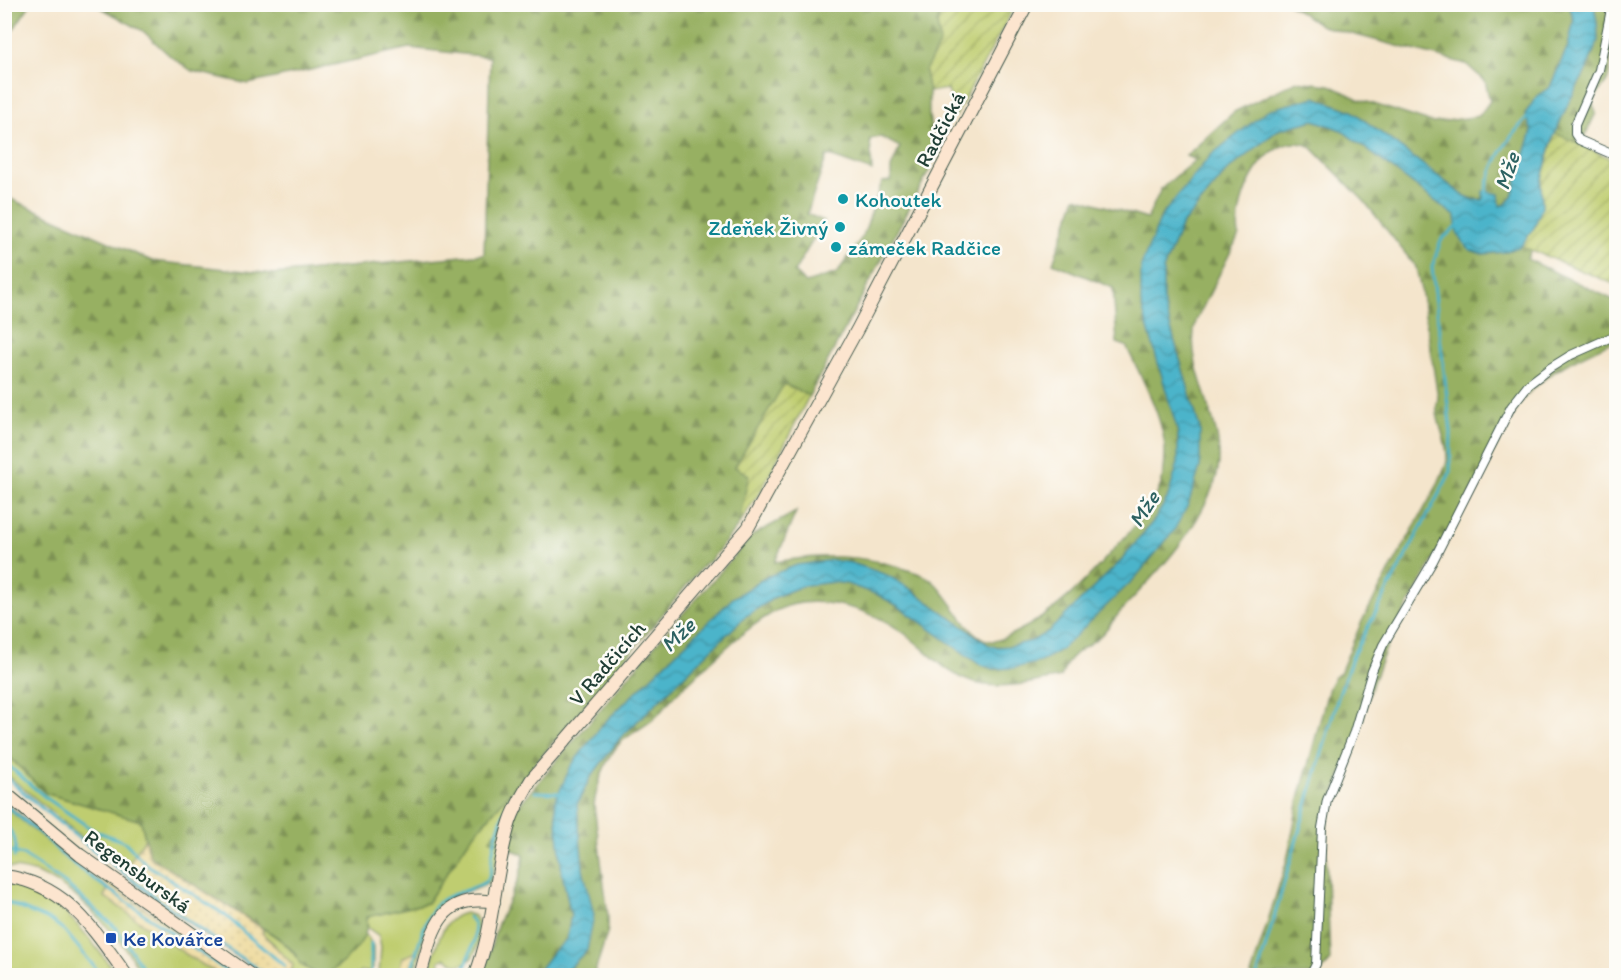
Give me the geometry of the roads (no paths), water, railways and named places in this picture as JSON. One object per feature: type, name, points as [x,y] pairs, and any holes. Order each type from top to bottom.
[{"type":"street","name":"Radčická","points":[[820,398],[1028,4]]},
{"type":"street","points":[[1612,4],[1599,70],[1575,125],[1575,134],[1579,140],[1617,156]]},
{"type":"street","points":[[1310,975],[1316,964],[1322,828],[1327,800],[1354,732],[1372,671],[1383,645],[1433,561],[1511,407],[1529,384],[1550,368],[1571,355],[1617,335]]},
{"type":"street","name":"V Radčicích","points":[[475,975],[488,935],[510,821],[531,780],[748,528],[820,398]]},
{"type":"street","name":"Regensburská","points":[[4,792],[80,855],[252,975]]},
{"type":"street","points":[[4,876],[31,882],[64,899],[90,925],[127,975]]},
{"type":"street","points":[[420,975],[433,931],[446,912],[476,899],[494,902]]},
{"type":"water","points":[[1345,5],[1447,5],[1421,8]]},
{"type":"water","points":[[1569,5],[1594,5],[1598,40],[1586,71],[1553,138],[1541,182],[1542,207],[1534,228],[1521,246],[1504,252],[1482,254],[1470,250],[1457,233],[1455,216],[1341,130],[1314,120],[1278,130],[1227,171],[1181,226],[1163,270],[1163,301],[1200,429],[1200,467],[1188,505],[1173,532],[1136,577],[1062,649],[1040,662],[1014,668],[993,669],[979,664],[898,606],[878,595],[847,584],[833,582],[802,586],[775,597],[746,616],[620,738],[590,778],[577,805],[583,869],[594,915],[587,950],[562,975],[535,975],[552,953],[567,939],[571,915],[562,873],[555,801],[571,766],[603,724],[733,598],[766,577],[797,565],[833,560],[852,563],[887,575],[989,645],[1011,646],[1032,641],[1049,631],[1120,562],[1155,519],[1168,497],[1178,463],[1178,432],[1141,304],[1141,266],[1162,215],[1211,155],[1268,110],[1315,97],[1352,111],[1463,195],[1474,200],[1483,200],[1483,191],[1499,194],[1500,206],[1506,204],[1512,197],[1532,131],[1525,114],[1537,96],[1550,87],[1568,46],[1574,20]]},
{"type":"waterway","name":"Mže","points":[[1486,193],[1488,182],[1501,152],[1528,117]]},
{"type":"waterway","points":[[1257,976],[1339,694],[1354,653],[1450,473],[1451,432],[1432,267],[1441,240],[1460,224]]},
{"type":"waterway","points":[[4,762],[45,797],[93,830],[125,842],[146,864],[225,915],[285,966]]},
{"type":"waterway","points":[[4,775],[132,880],[268,976]]},
{"type":"waterway","points":[[410,976],[426,924],[436,906],[447,897],[480,885],[488,879],[499,828],[508,803],[516,792]]},
{"type":"waterway","points":[[535,792],[560,793]]},
{"type":"waterway","points":[[4,804],[48,840],[60,853],[98,882],[234,976]]},
{"type":"waterway","points":[[4,823],[14,838],[16,847],[14,857]]},
{"type":"waterway","points":[[4,850],[23,855],[67,885],[116,928],[148,976]]},
{"type":"waterway","points":[[4,901],[52,921],[64,930],[102,976]]},
{"type":"waterway","points":[[465,967],[475,934],[473,922],[469,917]]},
{"type":"waterway","points":[[371,943],[371,971]]},
{"type":"place","name":"Kohoutek","points":[[843,199]]},
{"type":"place","name":"Zdeňek Živný","points":[[840,227]]},
{"type":"place","name":"zámeček Radčice","points":[[836,247]]},
{"type":"place","name":"Ke Kovářce","points":[[111,938]]}]
